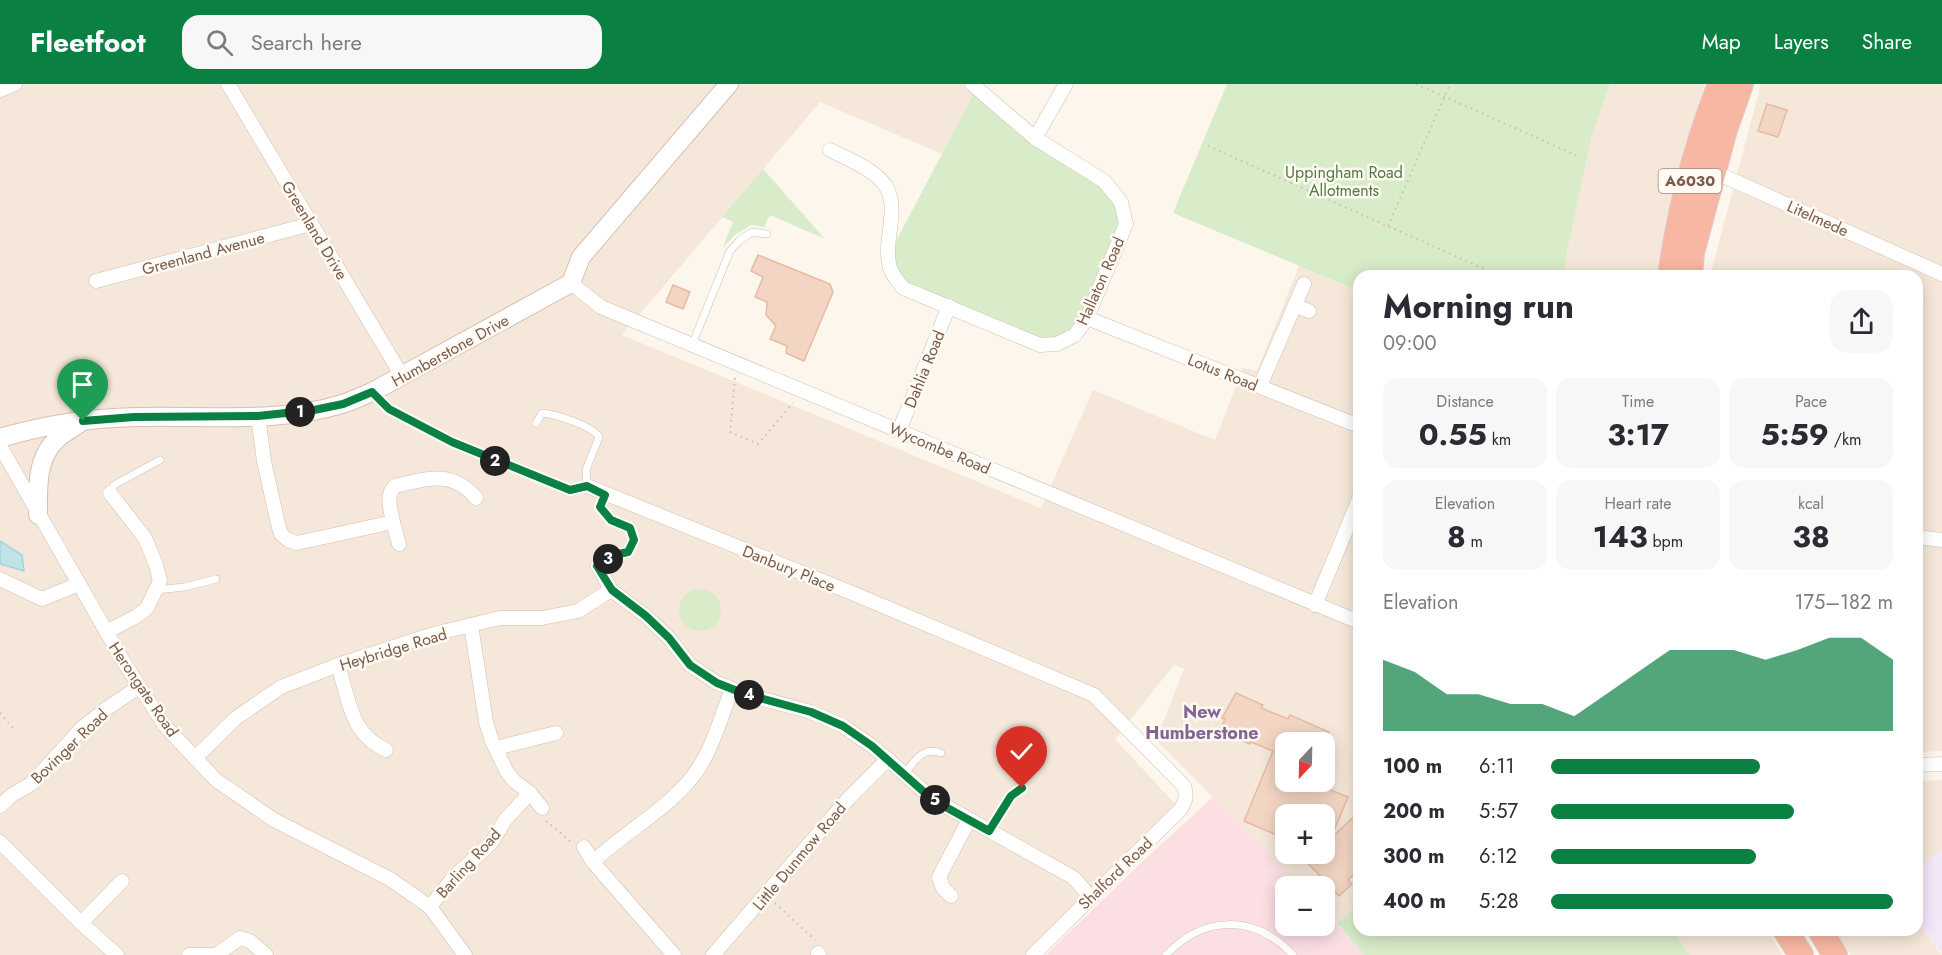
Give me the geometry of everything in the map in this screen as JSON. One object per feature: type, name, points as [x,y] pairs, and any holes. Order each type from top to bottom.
[{"type":"highway","name":"A6030","points":[[1671,270],[1674,249],[1704,169],[1704,124],[1720,84]]},
{"type":"highway","points":[[1691,270],[1704,169],[1725,130],[1741,84]]},
{"type":"highway","points":[[1789,936],[1801,955]]},
{"type":"highway","points":[[1824,936],[1835,955]]},
{"type":"street","points":[[0,90],[15,84]]},
{"type":"street","name":"Greenland Drive","points":[[228,84],[402,376]]},
{"type":"street","points":[[571,283],[581,256],[729,84]]},
{"type":"street","name":"Hallaton Road","points":[[830,150],[863,167],[884,184],[892,201],[887,247],[890,270],[903,288],[1040,345],[1057,344],[1075,335],[1088,318],[1126,224],[1121,202],[1104,181],[1035,138],[972,84]]},
{"type":"street","points":[[1035,138],[1066,84]]},
{"type":"street","name":"Litelmede","points":[[1704,169],[1942,274]]},
{"type":"street","name":"Greenland Avenue","points":[[96,281],[311,224]]},
{"type":"street","name":"Wycombe Road","points":[[571,283],[601,307],[1353,620]]},
{"type":"street","name":"Humberstone Drive","points":[[0,438],[30,429],[83,421],[134,417],[258,416],[314,410],[343,404],[372,392],[571,283]]},
{"type":"street","points":[[1260,386],[1304,284]]},
{"type":"street","name":"Dahlia Road","points":[[899,431],[949,306]]},
{"type":"street","points":[[1295,306],[1309,311]]},
{"type":"street","name":"Lotus Road","points":[[1088,318],[1353,424]]},
{"type":"street","points":[[258,416],[264,461],[278,524],[281,534],[288,540],[297,543],[393,522]]},
{"type":"street","points":[[38,515],[41,462],[54,442],[83,421]]},
{"type":"street","name":"Herongate Road","points":[[0,446],[139,687],[165,726],[195,759],[216,780],[274,820],[390,879],[430,907],[465,955]]},
{"type":"street","points":[[399,544],[389,496],[390,490],[395,486],[434,477],[452,480],[470,491],[476,498]]},
{"type":"street","name":"Danbury Place","points":[[587,486],[603,501],[852,593],[1094,695],[1184,786]]},
{"type":"street","points":[[106,632],[137,616],[147,608],[159,582],[156,565],[145,538],[110,493]]},
{"type":"street","points":[[1315,604],[1353,513]]},
{"type":"street","points":[[1923,538],[1942,540]]},
{"type":"street","points":[[597,566],[612,590],[646,616],[669,638],[690,665],[717,683],[732,689],[811,712],[843,726],[888,759],[933,800],[1074,878],[1090,897]]},
{"type":"street","points":[[0,579],[42,598],[79,584]]},
{"type":"street","name":"Heybridge Road","points":[[195,759],[236,718],[281,687],[338,665],[434,634],[500,618],[542,618],[578,611],[612,590]]},
{"type":"street","points":[[471,625],[486,723],[507,772],[514,781],[530,793],[542,808]]},
{"type":"street","points":[[338,665],[359,729],[374,744],[386,750]]},
{"type":"street","name":"Bovinger Road","points":[[0,806],[12,795],[31,784],[82,728],[139,687]]},
{"type":"street","points":[[593,862],[606,849],[640,826],[689,781],[709,746],[732,689]]},
{"type":"street","points":[[496,748],[556,733]]},
{"type":"street","name":"Little Dunmow Road","points":[[713,955],[848,799],[888,759]]},
{"type":"street","points":[[1923,765],[1942,764]]},
{"type":"street","name":"Shalford Road","points":[[1033,955],[1180,810],[1185,803],[1184,786]]},
{"type":"street","name":"Barling Road","points":[[430,907],[452,879],[492,842],[505,820],[530,793]]},
{"type":"street","points":[[951,896],[943,888],[939,877],[969,820]]},
{"type":"street","points":[[0,842],[81,923],[117,955]]},
{"type":"street","points":[[584,847],[593,862],[674,955]]},
{"type":"street","points":[[81,923],[122,881]]},
{"type":"street","points":[[189,955],[215,955],[240,938],[250,940],[266,955]]},
{"type":"lane","points":[[692,345],[730,251],[752,232],[766,234]]},
{"type":"lane","points":[[536,423],[542,413],[549,413],[588,428],[597,434],[599,437],[586,470],[587,486]]},
{"type":"lane","points":[[110,493],[114,485],[160,460]]},
{"type":"lane","points":[[156,590],[185,587],[216,579]]},
{"type":"lane","points":[[905,774],[917,757],[933,750],[940,753]]},
{"type":"lane","points":[[989,831],[1011,796],[1022,788]]},
{"type":"lane","points":[[1166,955],[1187,936],[1219,925],[1237,924],[1268,934],[1284,945],[1293,955]]},
{"type":"path","points":[[1416,84],[1580,157]]},
{"type":"path","points":[[1388,226],[1450,84]]},
{"type":"path","points":[[1208,146],[1487,270]]},
{"type":"path","points":[[736,364],[730,432],[758,444],[803,391]]},
{"type":"path","points":[[372,392],[389,409],[452,442],[570,490],[587,486]]},
{"type":"path","points":[[597,566],[614,555],[628,552],[634,540],[630,528],[611,520],[603,501]]},
{"type":"path","points":[[0,713],[13,728]]},
{"type":"path","points":[[542,808],[538,813],[578,848],[584,847]]},
{"type":"path","points":[[767,895],[822,947],[818,954]]},
{"type":"shaded area","points":[[0,84],[979,84],[942,154],[820,102],[622,335],[1041,508],[1093,390],[1215,440],[1243,368],[1257,371],[1299,266],[1353,288],[1353,910],[1337,923],[1335,921],[1335,876],[1291,876],[1279,864],[1335,864],[1335,804],[1275,804],[1275,860],[1156,740],[1184,669],[1174,665],[1115,739],[1175,804],[1090,897],[1026,955],[0,955]]},
{"type":"shaded area","points":[[1610,84],[1705,84],[1684,148],[1660,270],[1565,270],[1592,135]]},
{"type":"shaded area","points":[[1761,84],[1942,84],[1942,751],[1923,752],[1923,270],[1712,270]]},
{"type":"shaded area","points":[[1942,780],[1942,850],[1923,864],[1923,781]]},
{"type":"shaded area","points":[[1213,797],[1275,860],[1275,864],[1279,864],[1291,876],[1275,876],[1275,936],[1335,936],[1335,922],[1364,955],[1046,955]]},
{"type":"shaded area","points":[[1942,850],[1942,953],[1923,928],[1923,864]]},
{"type":"shaded area","points":[[1923,928],[1942,955],[1851,955],[1839,936],[1923,936]]},
{"type":"shaded area","points":[[1677,936],[1771,936],[1782,955],[1690,955]]},
{"type":"green space","name":"Uppingham Road Allotments","points":[[1227,84],[1610,84],[1592,135],[1565,270],[1353,270],[1353,288],[1173,213]]},
{"type":"green space","points":[[975,91],[1101,185],[1118,205],[1121,223],[1084,315],[1072,331],[1056,340],[1041,340],[906,284],[895,269],[893,247]]},
{"type":"green space","points":[[763,169],[825,239],[770,215],[764,227],[751,225],[736,234],[723,247],[733,222],[722,217]]},
{"type":"green space","points":[[700,589],[708,590],[715,595],[720,602],[720,618],[715,625],[708,630],[700,631],[692,630],[685,625],[680,618],[679,610],[680,602],[685,595],[692,590]]},
{"type":"green space","points":[[1353,910],[1353,936],[1677,936],[1690,955],[1364,955],[1337,923]]},
{"type":"water","points":[[0,541],[22,555],[24,571],[0,564]]},
{"type":"building","points":[[1767,104],[1787,110],[1778,137],[1758,131]]},
{"type":"building","points":[[758,255],[830,284],[833,292],[804,361],[786,353],[787,346],[770,339],[776,326],[766,315],[767,302],[755,297],[763,277],[751,271]]},
{"type":"building","points":[[673,285],[690,292],[683,309],[666,302]]},
{"type":"building","points":[[1236,693],[1263,705],[1261,708],[1288,719],[1290,715],[1329,732],[1275,732],[1275,792],[1335,792],[1348,797],[1335,828],[1335,804],[1275,804],[1275,834],[1244,821],[1273,751],[1220,731],[1225,719],[1222,718]]},
{"type":"building","points":[[1353,818],[1353,875],[1348,880],[1352,884],[1339,896],[1335,892],[1335,876],[1320,876],[1309,864],[1335,864],[1335,834]]},
{"type":"district","name":"New Humberstone","points":[[1202,722]]},
{"type":"route","points":[[83,421],[134,417],[258,416],[314,410],[343,404],[372,392],[389,409],[452,442],[570,490],[587,486],[605,495],[600,507],[611,520],[630,528],[634,540],[628,552],[614,555],[597,566],[612,590],[646,616],[669,638],[690,665],[717,683],[745,694],[811,712],[843,726],[872,746],[933,800],[989,831],[1011,796],[1022,788]]}]
